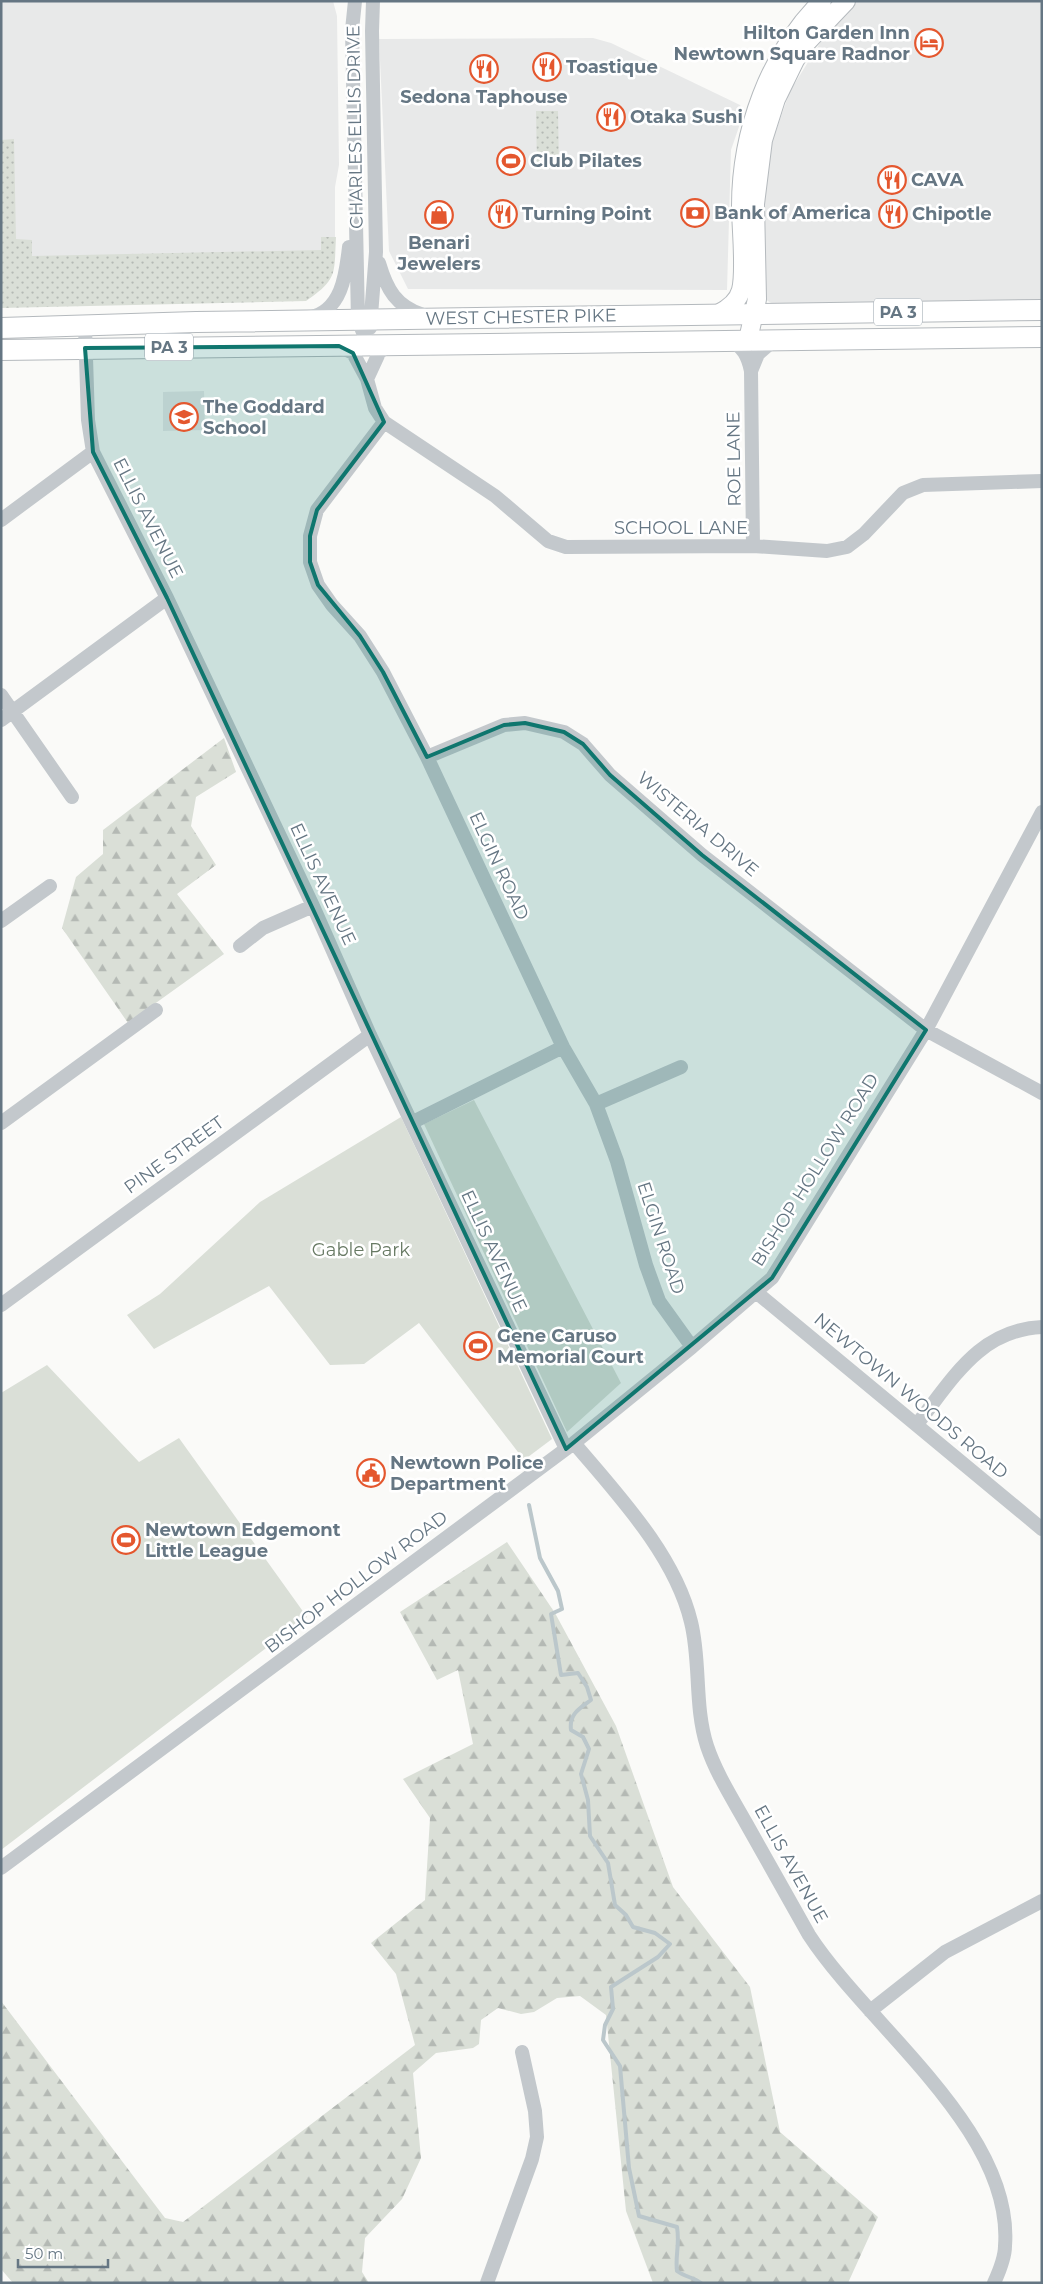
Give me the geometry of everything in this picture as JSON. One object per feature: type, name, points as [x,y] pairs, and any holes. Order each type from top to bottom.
[{"type":"highway","name":"WEST CHESTER PIKE","points":[[1,328],[298,320],[1042,310]]},
{"type":"highway","name":"WEST CHESTER PIKE","points":[[1,350],[1042,337]]},
{"type":"main road","points":[[718,314],[729,308],[741,289],[742,181],[749,136],[755,114],[782,53],[810,13],[822,1]]},
{"type":"main road","points":[[748,340],[757,299],[757,182],[767,126],[785,79],[806,43],[846,1]]},
{"type":"street","name":"CHARLES ELLIS DRIVE","points":[[355,1],[352,30],[355,199],[364,320],[378,345]]},
{"type":"street","name":"CHARLES ELLIS DRIVE","points":[[364,320],[376,252],[373,1]]},
{"type":"street","name":"CHARLES ELLIS DRIVE","points":[[298,320],[319,313],[333,302],[341,292],[345,280],[355,199]]},
{"type":"street","name":"CHARLES ELLIS DRIVE","points":[[376,252],[388,289],[398,302],[423,315],[446,318]]},
{"type":"street","name":"ELLIS AVENUE","points":[[85,327],[88,420],[93,452],[167,598],[313,906],[370,1035],[570,1446],[626,1504],[673,1574],[685,1600],[692,1624],[700,1714],[707,1745],[719,1775],[809,1935],[824,1958],[972,2132],[987,2159],[999,2190],[1005,2220],[1005,2248],[994,2283]]},
{"type":"street","name":"ROE LANE","points":[[728,340],[740,347],[746,354],[751,371],[753,546]]},
{"type":"street","name":"ROE LANE","points":[[751,371],[758,354],[774,340]]},
{"type":"street","points":[[366,379],[374,361],[378,345]]},
{"type":"street","name":"SCHOOL LANE","points":[[339,346],[353,353],[366,379],[370,396],[384,422],[495,496],[548,542],[566,547],[753,546],[827,551],[847,547],[864,534],[903,493],[923,485],[1042,481]]},
{"type":"street","name":"ELGIN ROAD","points":[[384,422],[317,510],[310,536],[310,562],[318,586],[332,605],[360,636],[383,672],[427,757],[563,1047],[596,1104],[617,1162],[646,1265],[659,1301],[692,1347]]},
{"type":"street","points":[[1,520],[93,452]]},
{"type":"street","points":[[1,720],[167,598]]},
{"type":"street","points":[[1,695],[72,797]]},
{"type":"street","name":"WISTERIA DRIVE","points":[[427,757],[504,724],[525,723],[564,732],[583,744],[610,775],[702,854],[926,1030],[1042,1094]]},
{"type":"street","name":"BISHOP HOLLOW ROAD","points":[[1,1868],[570,1446],[692,1347],[772,1278],[926,1030],[1042,812]]},
{"type":"street","points":[[1,921],[50,886]]},
{"type":"street","points":[[240,946],[263,928],[313,906]]},
{"type":"street","points":[[1,1122],[156,1010]]},
{"type":"street","name":"PINE STREET","points":[[1,1305],[370,1035]]},
{"type":"street","points":[[412,1122],[563,1047]]},
{"type":"street","points":[[596,1104],[681,1067]]},
{"type":"street","name":"NEWTOWN WOODS ROAD","points":[[756,1292],[1042,1529]]},
{"type":"street","points":[[917,1424],[972,1357],[989,1342],[1008,1333],[1042,1327]]},
{"type":"street","points":[[870,2011],[945,1952],[1042,1900]]},
{"type":"street","points":[[486,2283],[532,2159],[537,2137],[535,2111],[522,2052]]},
{"type":"highlighted area","points":[[339,346],[353,353],[384,422],[317,510],[310,536],[310,562],[318,585],[360,636],[383,672],[427,757],[504,725],[525,723],[564,732],[583,744],[610,775],[702,855],[926,1030],[772,1278],[566,1449],[167,598],[93,452],[85,348]]},
{"type":"shaded area","points":[[1,1],[333,1],[337,16],[339,165],[335,187],[335,256],[3,261]]},
{"type":"shaded area","points":[[856,1],[1042,1],[1042,300],[774,305],[765,299],[764,203],[772,142],[790,91],[825,35]]},
{"type":"shaded area","points":[[593,38],[611,43],[740,105],[744,112],[731,150],[727,290],[408,289],[389,251],[379,39]]},
{"type":"shaded area","name":"The Goddard School","points":[[204,391],[205,430],[163,431],[163,392]]},
{"type":"green space","points":[[536,111],[558,111],[559,169],[537,169]]},
{"type":"green space","points":[[14,139],[16,239],[32,240],[32,256],[321,250],[321,237],[336,237],[332,275],[324,287],[306,301],[1,308],[1,140]]},
{"type":"green space","points":[[224,738],[236,772],[196,797],[191,826],[216,865],[177,894],[224,954],[128,1023],[62,928],[76,877],[103,854],[103,830]]},
{"type":"green space","points":[[474,1100],[621,1383],[567,1432],[424,1124]]},
{"type":"green space","name":"Gable Park","points":[[401,1117],[552,1439],[524,1460],[419,1323],[364,1364],[330,1365],[269,1286],[154,1349],[127,1315],[160,1294],[260,1202]]},
{"type":"green space","name":"Newtown Edgemont Little League","points":[[47,1365],[139,1462],[179,1438],[307,1617],[1,1850],[1,1393]]},
{"type":"green space","points":[[507,1542],[555,1613],[616,1726],[673,1887],[750,1987],[780,2132],[878,2217],[848,2283],[653,2283],[626,2211],[606,2015],[580,1996],[557,1998],[534,2012],[521,2014],[498,2008],[481,2020],[479,2044],[473,2048],[436,2053],[413,2073],[421,2158],[402,2199],[365,2238],[362,2272],[369,2283],[13,2283],[1,2269],[1,2001],[165,2218],[183,2222],[415,2045],[396,1974],[371,1943],[425,1900],[430,1818],[403,1779],[473,1744],[458,1670],[437,1680],[400,1612]]},
{"type":"waterway","points":[[529,1505],[540,1558],[558,1591],[562,1609],[551,1614],[561,1675],[578,1673],[587,1687],[591,1700],[576,1712],[571,1724],[571,1730],[583,1737],[589,1749],[581,1774],[588,1800],[590,1836],[608,1863],[615,1905],[626,1915],[633,1927],[655,1933],[670,1944],[658,1957],[611,1987],[613,2009],[605,2025],[603,2040],[620,2066],[629,2168],[639,2216],[677,2227],[677,2271],[701,2283]]},
{"type":"place","name":"Hilton Garden Inn Newtown Square Radnor","points":[[929,43]]},
{"type":"place","name":"Toastique","points":[[547,67]]},
{"type":"place","name":"Sedona Taphouse","points":[[484,69]]},
{"type":"place","name":"Otaka Sushi","points":[[611,117]]},
{"type":"place","name":"Club Pilates","points":[[511,161]]},
{"type":"place","name":"CAVA","points":[[892,180]]},
{"type":"place","name":"Bank of America","points":[[695,213]]},
{"type":"place","name":"Turning Point","points":[[503,214]]},
{"type":"place","name":"Chipotle","points":[[893,214]]},
{"type":"place","name":"Benari Jewelers","points":[[439,215]]},
{"type":"place","name":"The Goddard School","points":[[184,417]]},
{"type":"place","name":"Gene Caruso Memorial Court","points":[[478,1346]]},
{"type":"place","name":"Newtown Police Department","points":[[371,1473]]},
{"type":"place","name":"Newtown Edgemont Little League","points":[[126,1540]]}]
